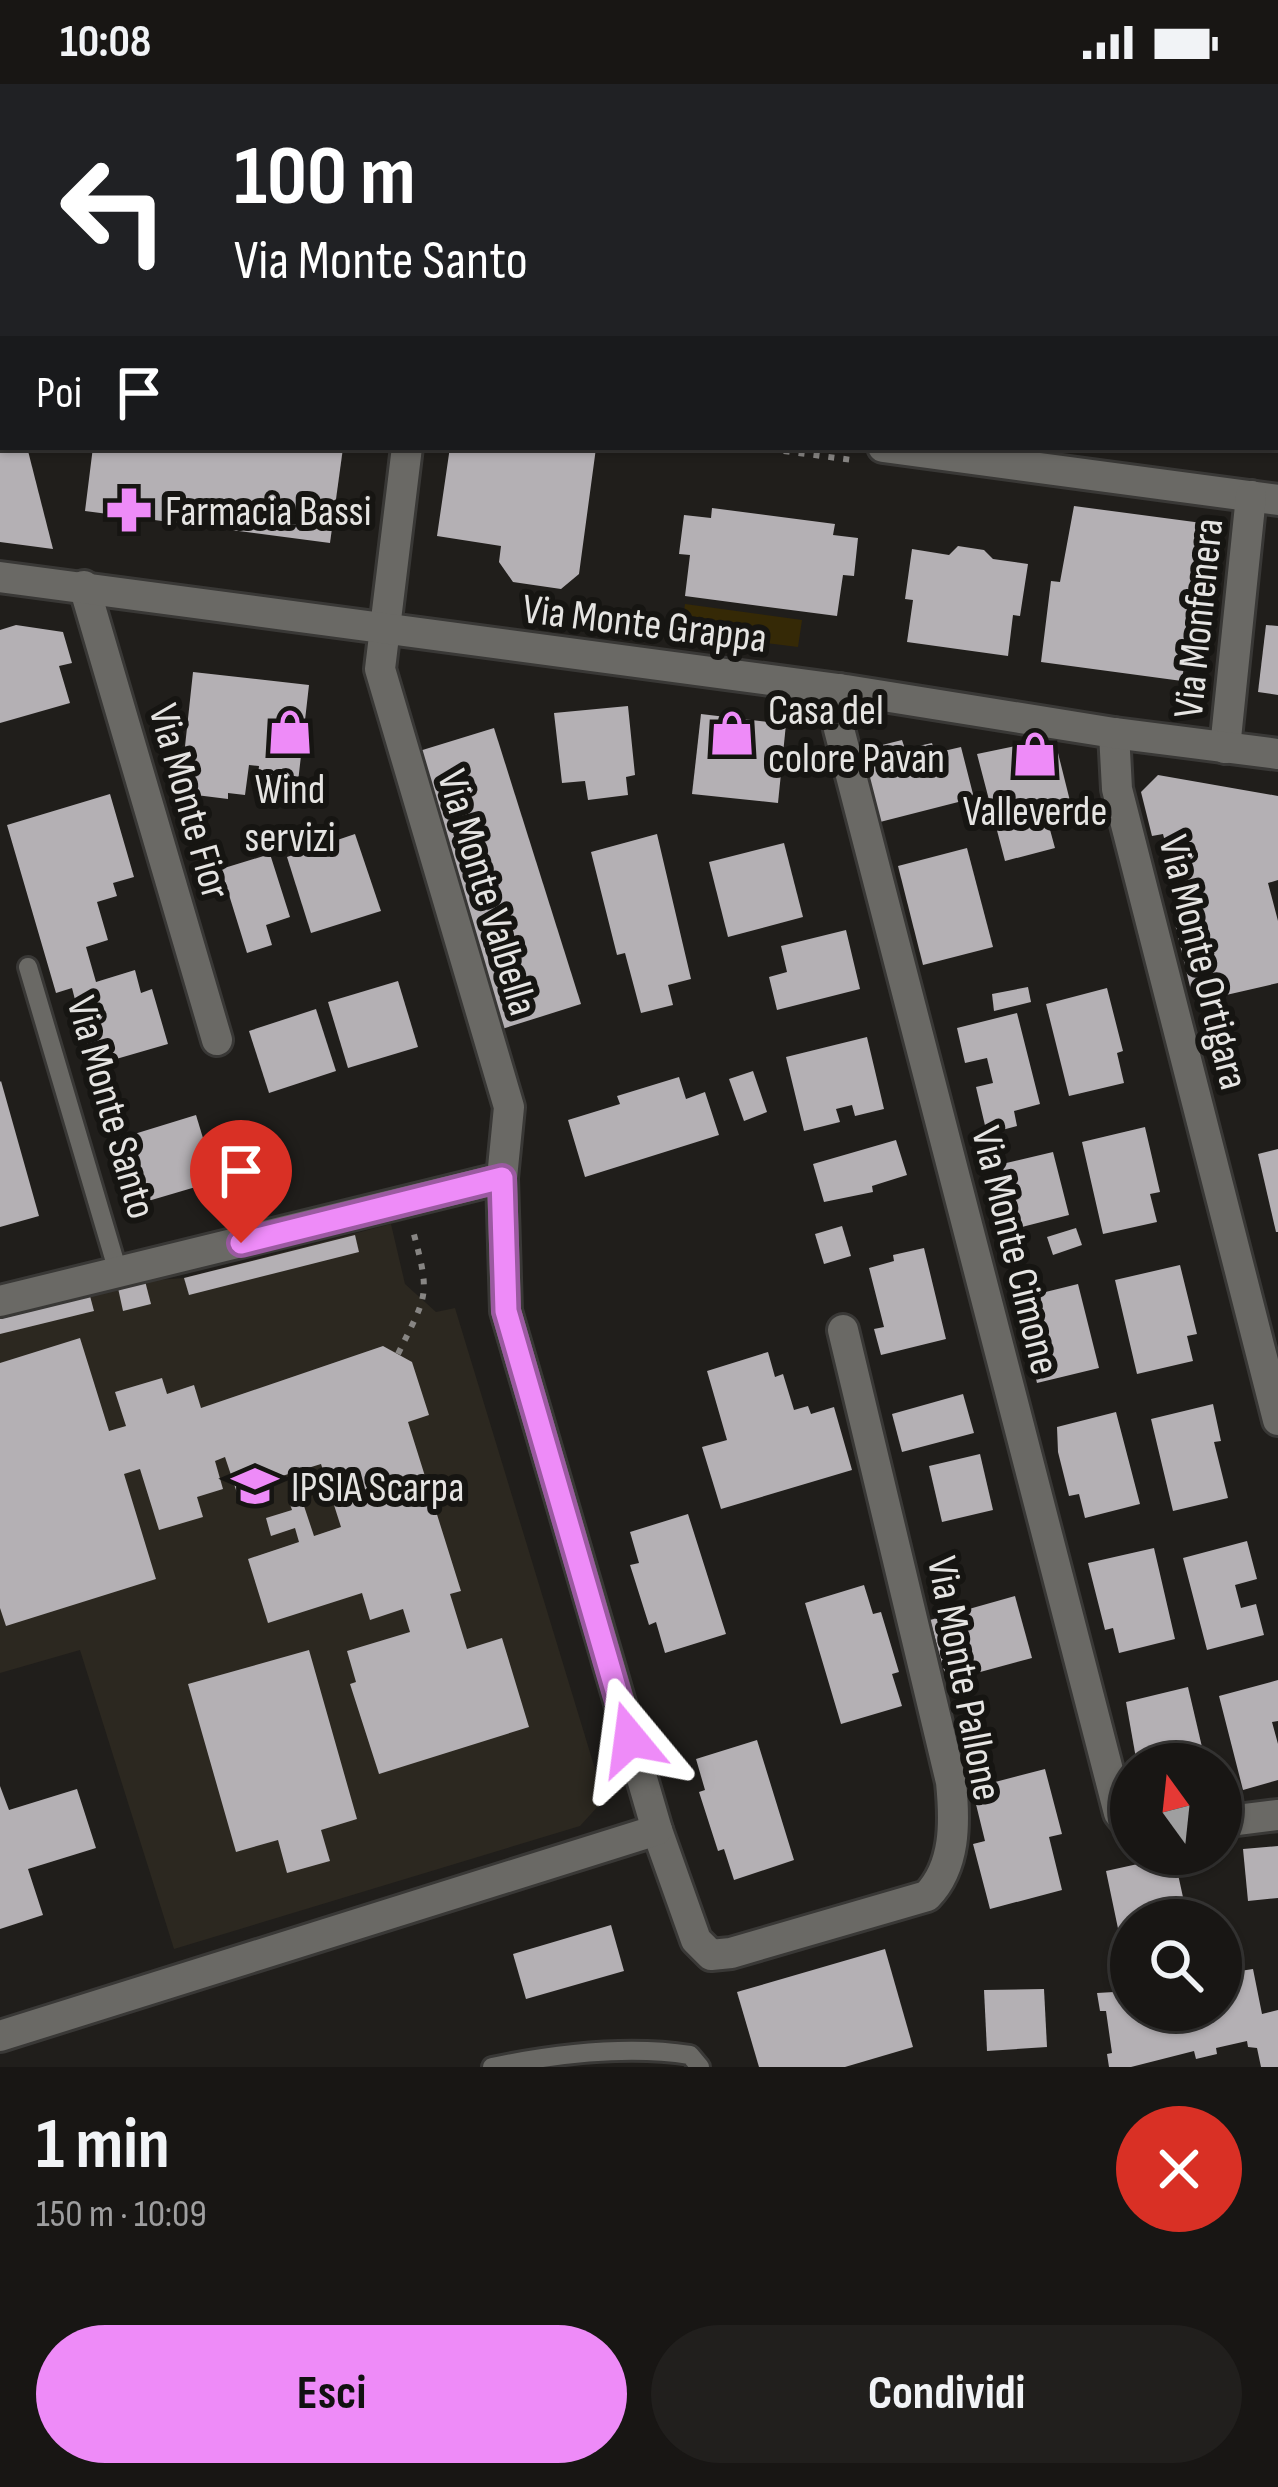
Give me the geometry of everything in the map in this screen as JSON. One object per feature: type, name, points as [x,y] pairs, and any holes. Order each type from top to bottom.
[{"type":"street","points":[[385,631],[407,450]]},
{"type":"street","name":"Via Monfenera","points":[[925,450],[1265,498],[1225,748]]},
{"type":"street","name":"Via Monte Grappa","points":[[0,577],[839,689],[1278,754]]},
{"type":"street","name":"Via Monte Fior","points":[[84,586],[217,1040]]},
{"type":"street","name":"Via Monte Valbella","points":[[385,631],[380,669],[509,1107],[502,1178]]},
{"type":"street","name":"Via Monte Cimone","points":[[839,689],[839,729],[1110,1774]]},
{"type":"street","name":"Via Monte Ortigara","points":[[1114,733],[1118,789],[1278,1420]]},
{"type":"street","name":"Via Monte Santo","points":[[0,1301],[502,1178]]},
{"type":"street","name":"Via Monte Pallone","points":[[502,1178],[506,1311],[657,1830],[696,1940],[711,1955],[927,1896],[943,1880],[954,1817],[951,1782],[843,1330]]},
{"type":"street","points":[[1242,1819],[1278,1815]]},
{"type":"street","points":[[0,2036],[657,1830]]},
{"type":"lane","name":"Via Monte Santo","points":[[28,967],[118,1272]]},
{"type":"lane","points":[[492,2067],[566,2054],[653,2052],[690,2054],[700,2067]]},
{"type":"path","points":[[398,1354],[424,1299],[427,1281],[405,1204]]},
{"type":"shaded area","points":[[685,604],[802,620],[798,647],[681,632]]},
{"type":"shaded area","name":"IPSIA Scarpa","points":[[391,1224],[405,1284],[436,1312],[455,1308],[602,1792],[600,1804],[580,1826],[174,1949],[80,1650],[0,1673],[0,1318],[145,1281],[184,1278]]},
{"type":"building","points":[[0,450],[28,450],[53,549],[0,542]]},
{"type":"building","points":[[93,450],[343,450],[330,543],[85,511]]},
{"type":"building","points":[[450,450],[596,450],[579,574],[561,589],[513,582],[499,562],[501,546],[437,536]]},
{"type":"building","points":[[1074,506],[1202,523],[1182,681],[1041,662],[1051,581],[1060,582]]},
{"type":"building","points":[[712,508],[835,524],[833,535],[858,538],[854,576],[843,575],[837,616],[685,596],[690,555],[679,554],[684,515],[711,518]]},
{"type":"building","points":[[958,546],[984,550],[993,559],[1028,564],[1020,616],[1013,615],[1008,656],[907,642],[913,600],[905,599],[912,549],[949,555]]},
{"type":"building","points":[[16,625],[63,632],[72,663],[59,666],[70,703],[0,723],[0,630]]},
{"type":"building","points":[[1266,625],[1278,626],[1278,695],[1258,692]]},
{"type":"building","points":[[193,672],[309,685],[297,791],[257,786],[259,766],[249,765],[245,795],[228,793],[228,799],[180,793]]},
{"type":"building","points":[[628,706],[635,775],[626,777],[628,795],[588,800],[585,781],[562,783],[554,713]]},
{"type":"building","points":[[701,714],[786,724],[778,803],[692,794]]},
{"type":"building","points":[[494,728],[581,1004],[502,1029],[416,752]]},
{"type":"building","points":[[902,740],[905,749],[932,743],[935,753],[961,747],[974,798],[880,822],[862,750]]},
{"type":"building","points":[[1020,745],[1058,753],[1072,809],[1046,815],[1055,848],[1005,861],[977,754]]},
{"type":"building","points":[[1158,775],[1278,796],[1278,880],[1268,883],[1278,921],[1278,983],[1213,998],[1211,992],[1192,995],[1174,920],[1184,917],[1163,834],[1152,836],[1141,792]]},
{"type":"building","points":[[110,794],[134,877],[113,883],[117,896],[97,902],[108,940],[86,947],[96,982],[135,970],[141,993],[152,989],[168,1044],[92,1066],[72,988],[56,993],[7,825]]},
{"type":"building","points":[[355,834],[381,911],[311,933],[287,857]]},
{"type":"building","points":[[657,834],[691,979],[668,985],[673,1005],[641,1013],[625,953],[617,955],[591,852]]},
{"type":"building","points":[[784,843],[803,917],[728,937],[709,862]]},
{"type":"building","points":[[967,848],[993,947],[923,965],[898,866]]},
{"type":"building","points":[[270,854],[290,917],[266,925],[272,945],[247,953],[221,869]]},
{"type":"building","points":[[846,930],[860,989],[777,1010],[769,977],[787,972],[781,946]]},
{"type":"building","points":[[398,981],[418,1047],[348,1068],[328,1002]]},
{"type":"building","points":[[1028,987],[1031,1002],[994,1011],[992,994]]},
{"type":"building","points":[[1107,988],[1123,1051],[1117,1053],[1124,1083],[1069,1096],[1046,1004]]},
{"type":"building","points":[[316,1009],[336,1071],[269,1093],[249,1031]]},
{"type":"building","points":[[1017,1013],[1040,1104],[1014,1111],[1017,1126],[987,1134],[976,1087],[993,1083],[987,1058],[965,1063],[957,1028]]},
{"type":"building","points":[[867,1037],[884,1109],[855,1116],[852,1105],[836,1109],[840,1122],[804,1131],[786,1057]]},
{"type":"building","points":[[753,1071],[767,1112],[744,1121],[729,1079]]},
{"type":"building","points":[[679,1077],[686,1099],[705,1092],[719,1135],[585,1177],[568,1120],[620,1104],[617,1096]]},
{"type":"building","points":[[0,1082],[39,1216],[0,1227]]},
{"type":"building","points":[[196,1115],[216,1181],[138,1204],[118,1139]]},
{"type":"building","points":[[1145,1127],[1160,1192],[1150,1194],[1157,1222],[1103,1234],[1082,1142]]},
{"type":"building","points":[[896,1140],[907,1175],[872,1186],[873,1192],[824,1202],[813,1164]]},
{"type":"building","points":[[1278,1149],[1278,1232],[1276,1232],[1258,1154]]},
{"type":"building","points":[[1053,1152],[1069,1215],[1006,1231],[998,1199],[1010,1196],[1002,1164]]},
{"type":"building","points":[[842,1226],[851,1256],[824,1264],[815,1234]]},
{"type":"building","points":[[1076,1228],[1082,1245],[1053,1255],[1047,1237]]},
{"type":"building","points":[[355,1235],[359,1252],[189,1295],[184,1278]]},
{"type":"building","points":[[924,1248],[946,1339],[881,1355],[874,1329],[884,1327],[869,1268],[894,1261],[893,1255]]},
{"type":"building","points":[[1180,1265],[1197,1334],[1187,1336],[1193,1361],[1137,1374],[1115,1280]]},
{"type":"building","points":[[145,1281],[151,1304],[123,1311],[118,1288]]},
{"type":"building","points":[[1078,1284],[1099,1368],[1037,1383],[1017,1299]]},
{"type":"building","points":[[90,1296],[94,1311],[0,1334],[0,1319]]},
{"type":"building","points":[[80,1338],[109,1431],[126,1426],[115,1392],[162,1378],[167,1394],[194,1385],[201,1408],[383,1346],[412,1362],[429,1415],[408,1422],[461,1591],[450,1594],[467,1649],[502,1638],[529,1727],[379,1774],[350,1684],[356,1682],[347,1651],[410,1632],[403,1609],[370,1620],[362,1593],[268,1623],[248,1559],[299,1542],[295,1528],[271,1536],[266,1518],[292,1510],[288,1498],[300,1494],[314,1536],[341,1527],[321,1464],[256,1484],[260,1495],[240,1502],[225,1457],[215,1461],[223,1489],[197,1497],[203,1517],[159,1530],[140,1469],[124,1474],[156,1579],[6,1626],[0,1608],[0,1363]]},
{"type":"building","points":[[768,1352],[775,1377],[783,1374],[794,1410],[808,1406],[811,1414],[834,1407],[852,1470],[721,1509],[702,1447],[727,1440],[707,1371]]},
{"type":"building","points":[[963,1394],[974,1433],[902,1452],[892,1414]]},
{"type":"building","points":[[1213,1404],[1221,1441],[1214,1442],[1228,1498],[1173,1511],[1151,1419]]},
{"type":"building","points":[[1116,1412],[1140,1504],[1085,1518],[1079,1494],[1069,1496],[1057,1427]]},
{"type":"building","points":[[980,1454],[993,1510],[942,1522],[929,1466]]},
{"type":"building","points":[[688,1514],[726,1634],[665,1653],[656,1622],[649,1625],[630,1565],[639,1563],[630,1532]]},
{"type":"building","points":[[1247,1541],[1257,1579],[1235,1585],[1241,1608],[1256,1604],[1264,1635],[1207,1650],[1183,1558]]},
{"type":"building","points":[[1154,1548],[1175,1639],[1119,1653],[1113,1628],[1105,1630],[1088,1563]]},
{"type":"building","points":[[864,1585],[873,1614],[881,1612],[899,1672],[892,1674],[902,1706],[841,1724],[805,1603]]},
{"type":"building","points":[[1015,1596],[1032,1658],[947,1681],[930,1620]]},
{"type":"building","points":[[309,1650],[357,1819],[321,1830],[330,1861],[287,1873],[278,1840],[236,1852],[188,1684]]},
{"type":"building","points":[[1278,1680],[1278,1721],[1272,1722],[1278,1744],[1278,1780],[1243,1790],[1242,1743],[1231,1743],[1219,1696]]},
{"type":"building","points":[[1188,1687],[1201,1743],[1133,1743],[1126,1702]]},
{"type":"building","points":[[757,1740],[794,1860],[734,1880],[724,1849],[718,1851],[699,1792],[705,1790],[696,1759]]},
{"type":"building","points":[[1045,1769],[1062,1834],[1049,1837],[1062,1890],[990,1909],[973,1844],[985,1841],[972,1788]]},
{"type":"building","points":[[0,1786],[9,1810],[77,1789],[96,1848],[28,1869],[43,1915],[0,1929]]},
{"type":"building","points":[[1278,1846],[1278,1898],[1248,1901],[1243,1849]]},
{"type":"building","points":[[1106,1871],[1110,1875],[1178,1875],[1183,1899],[1112,1899]]},
{"type":"building","points":[[611,1925],[624,1971],[526,1999],[513,1954]]},
{"type":"building","points":[[885,1949],[913,2047],[845,2067],[759,2067],[737,1992]]},
{"type":"building","points":[[1253,1969],[1262,2014],[1278,2010],[1278,2067],[1261,2067],[1257,2048],[1248,2047],[1247,2041],[1216,2048],[1217,2054],[1196,2059],[1194,2051],[1131,2067],[1109,2067],[1107,2054],[1112,2053],[1106,2011],[1100,2011],[1097,1993],[1110,1992],[1110,2031],[1242,2031],[1242,1971]]},
{"type":"building","points":[[1044,1989],[1047,2047],[987,2051],[984,1990]]},
{"type":"place","name":"Farmacia Bassi","points":[[129,510]]},
{"type":"place","name":"Wind servizi","points":[[290,732]]},
{"type":"place","name":"Casa del colore Pavan","points":[[732,733]]},
{"type":"place","name":"Valleverde","points":[[1035,754]]},
{"type":"place","name":"IPSIA Scarpa","points":[[255,1486]]},
{"type":"route","points":[[241,1243],[502,1178],[506,1311],[630,1739]]}]
